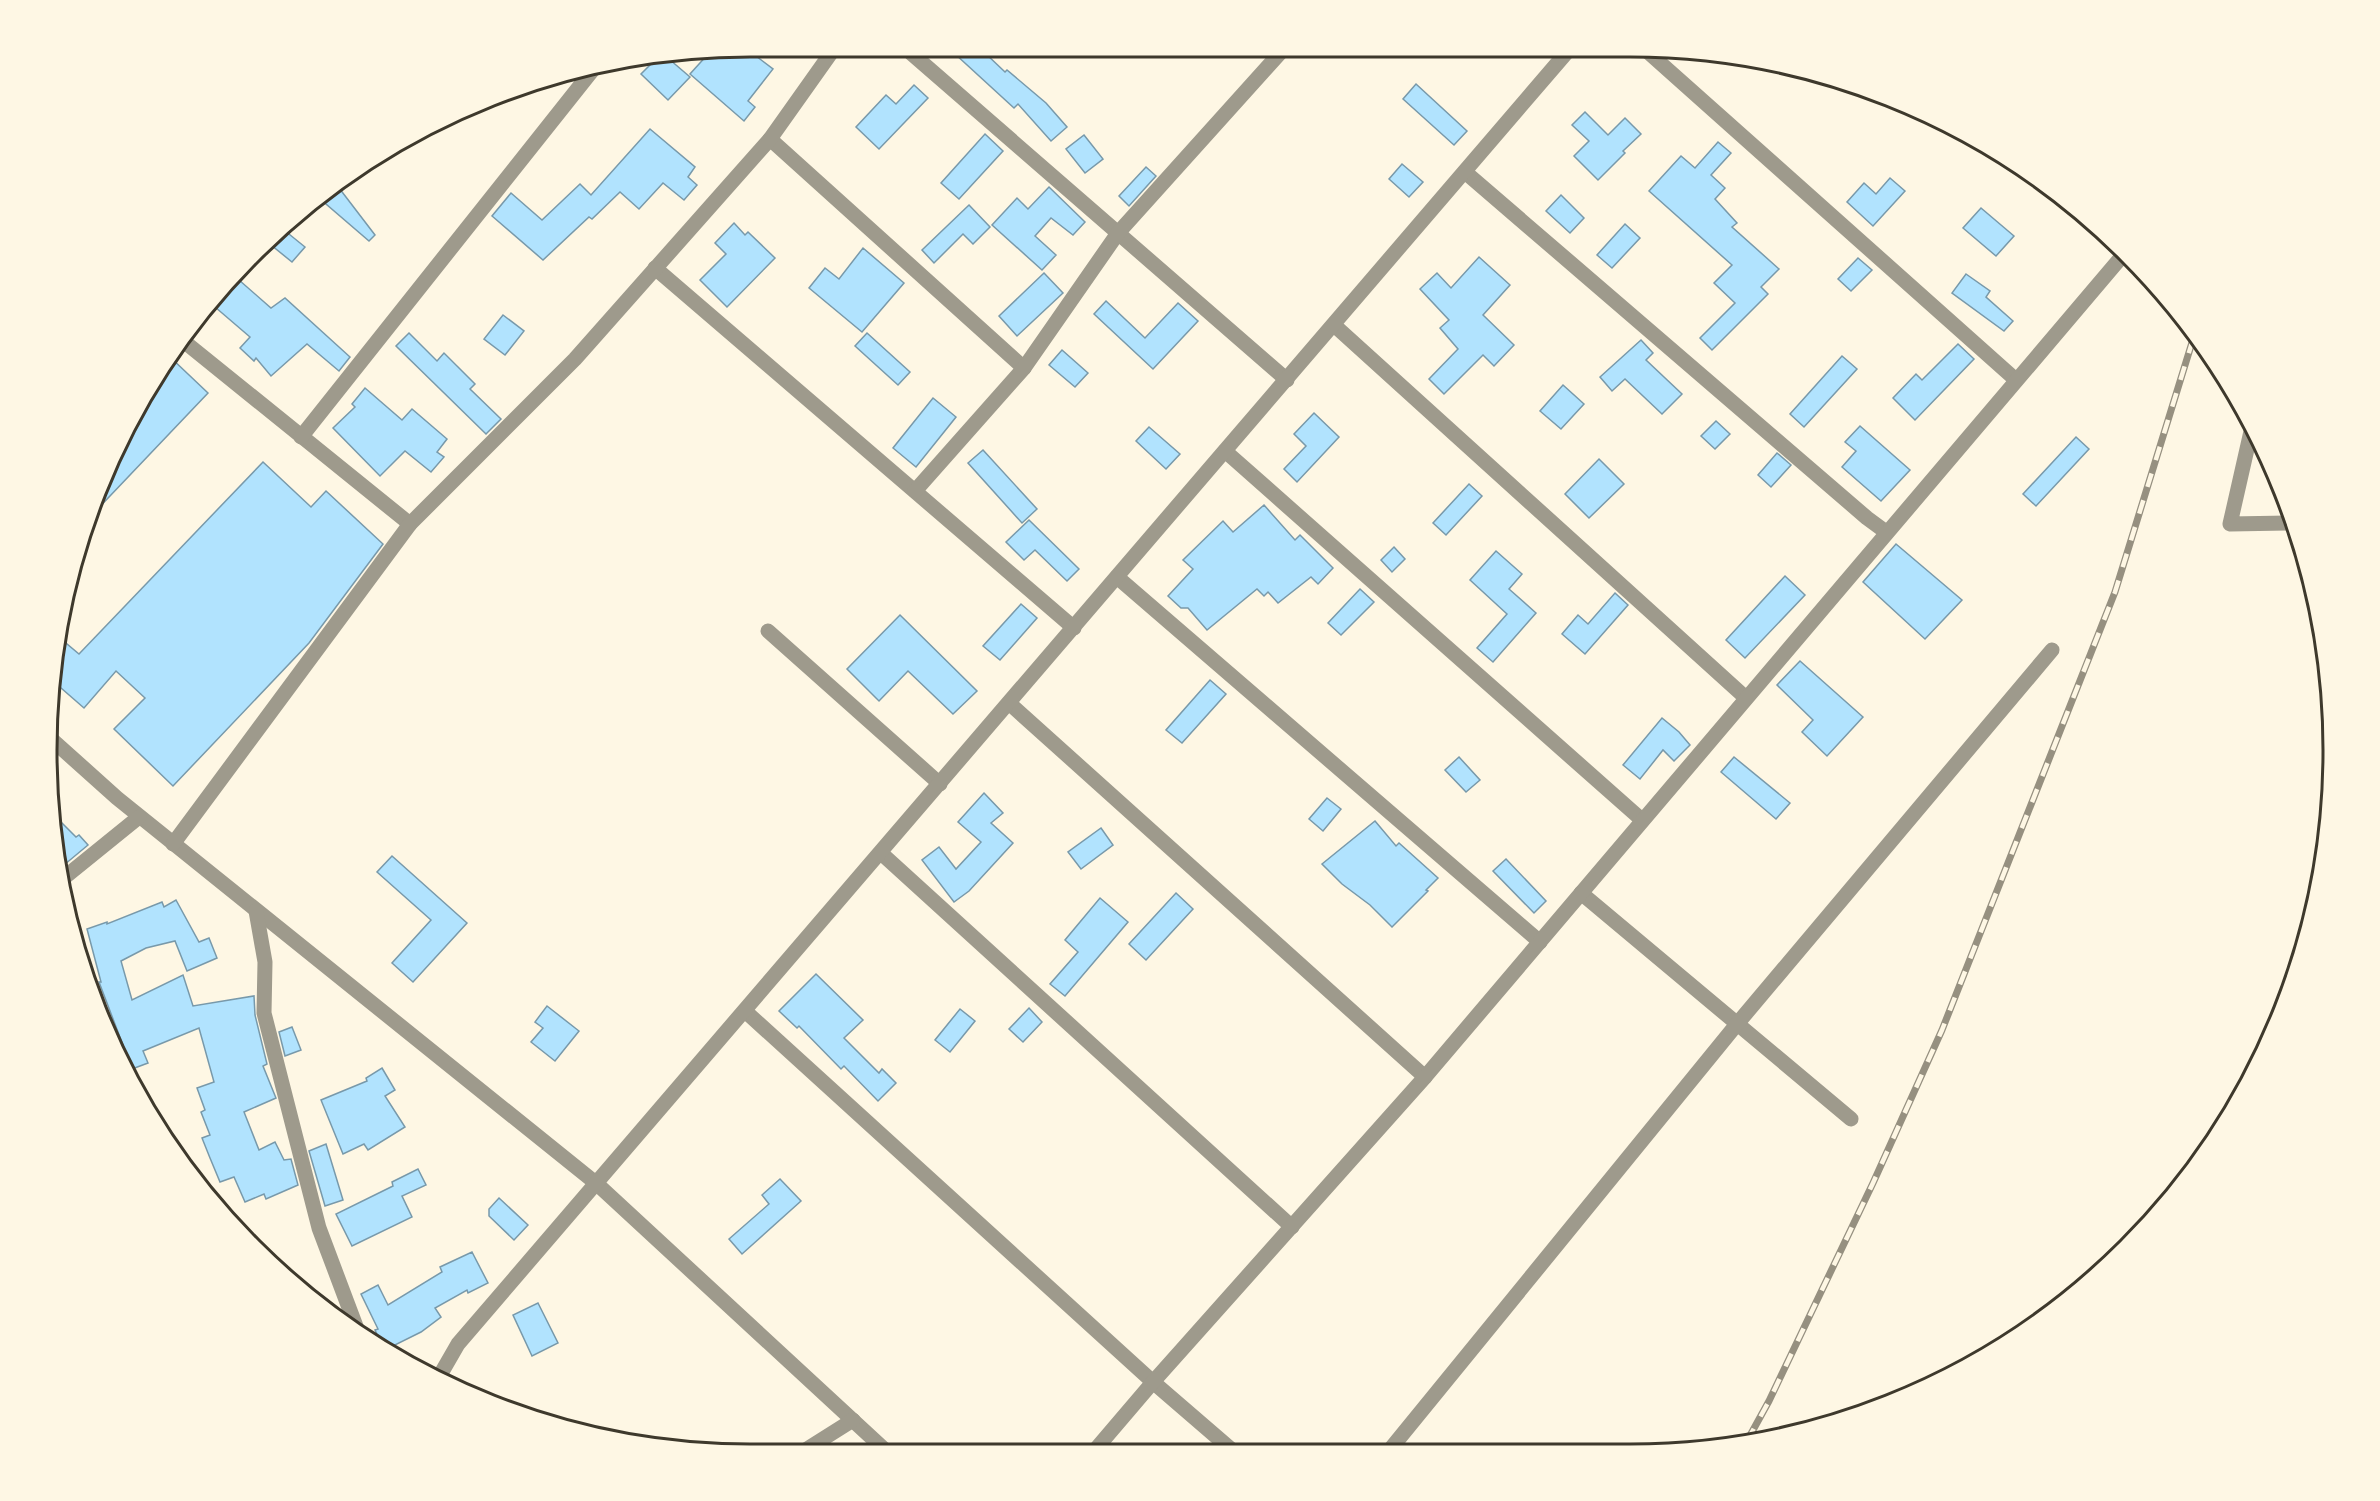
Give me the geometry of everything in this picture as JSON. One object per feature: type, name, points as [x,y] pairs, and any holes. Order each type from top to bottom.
[{"type":"street","points":[[173,844],[410,524],[575,359],[770,139],[827,57]]},
{"type":"street","points":[[918,57],[1287,380]]},
{"type":"street","points":[[915,490],[1024,368],[1118,233],[1276,57]]},
{"type":"street","points":[[442,1371],[458,1344],[1563,57]]},
{"type":"street","points":[[1654,58],[2016,380]]},
{"type":"street","points":[[301,436],[587,77]]},
{"type":"street","points":[[770,139],[1024,368]]},
{"type":"street","points":[[1465,172],[1858,511],[1886,532]]},
{"type":"street","points":[[1100,1444],[1425,1077],[2119,259]]},
{"type":"street","points":[[655,268],[1074,628]]},
{"type":"street","points":[[1334,325],[1746,698]]},
{"type":"street","points":[[188,345],[410,524]]},
{"type":"street","points":[[2249,440],[2230,524],[2284,523]]},
{"type":"street","points":[[1225,451],[1642,820]]},
{"type":"street","points":[[1118,577],[1540,942]]},
{"type":"street","points":[[768,631],[940,784]]},
{"type":"street","points":[[1395,1444],[1737,1024],[2052,650]]},
{"type":"street","points":[[1009,703],[1425,1077]]},
{"type":"street","points":[[57,744],[139,817],[597,1184],[879,1444]]},
{"type":"street","points":[[68,874],[139,817]]},
{"type":"street","points":[[880,854],[1292,1227]]},
{"type":"street","points":[[1581,893],[1851,1119]]},
{"type":"street","points":[[256,911],[265,962],[264,1012],[319,1228],[353,1319]]},
{"type":"street","points":[[745,1011],[1153,1382],[1225,1444]]},
{"type":"street","points":[[815,1444],[853,1420]]},
{"type":"building","points":[[757,57],[773,69],[748,101],[755,107],[744,121],[690,74],[705,58]]},
{"type":"building","points":[[958,57],[989,57],[1046,103],[1067,127],[1051,141],[1018,104],[1014,108]]},
{"type":"building","points":[[672,62],[690,77],[668,100],[641,74],[651,64]]},
{"type":"building","points":[[1416,84],[1467,131],[1454,145],[1403,99]]},
{"type":"building","points":[[914,85],[928,98],[879,149],[856,127],[886,95],[896,104]]},
{"type":"building","points":[[1585,112],[1608,135],[1625,118],[1641,134],[1598,180],[1574,156],[1589,141],[1572,125]]},
{"type":"building","points":[[650,129],[695,167],[688,177],[697,185],[684,200],[663,183],[639,209],[620,192],[543,260],[492,216],[511,193],[542,220],[580,184],[591,195]]},
{"type":"building","points":[[985,134],[1003,151],[959,199],[941,183]]},
{"type":"building","points":[[1084,135],[1103,159],[1085,173],[1066,149]]},
{"type":"building","points":[[1718,142],[1731,153],[1711,175],[1725,188],[1715,199],[1737,223],[1732,227],[1779,269],[1761,287],[1768,294],[1712,350],[1700,338],[1735,303],[1714,283],[1732,265],[1649,191],[1681,156],[1695,168]]},
{"type":"building","points":[[1402,164],[1423,182],[1409,197],[1389,179]]},
{"type":"building","points":[[1146,167],[1156,176],[1129,206],[1119,196]]},
{"type":"building","points":[[1890,178],[1905,191],[1873,226],[1847,202],[1864,183],[1876,194]]},
{"type":"building","points":[[1049,187],[1085,222],[1073,235],[1051,218],[1035,236],[1056,255],[1042,270],[992,225],[1017,198],[1028,209]]},
{"type":"building","points":[[341,191],[375,235],[369,241],[325,203]]},
{"type":"building","points":[[1561,195],[1584,218],[1570,233],[1546,211]]},
{"type":"building","points":[[969,205],[990,227],[973,244],[963,234],[934,263],[922,250]]},
{"type":"building","points":[[1981,208],[2014,236],[1996,256],[1963,228]]},
{"type":"building","points":[[734,223],[745,235],[748,232],[775,258],[727,307],[700,280],[726,254],[715,243]]},
{"type":"building","points":[[1625,224],[1640,238],[1612,268],[1597,255]]},
{"type":"building","points":[[288,233],[305,247],[292,262],[274,247]]},
{"type":"building","points":[[863,248],[904,283],[862,332],[809,288],[825,268],[839,279]]},
{"type":"building","points":[[1479,257],[1510,285],[1483,315],[1514,345],[1494,366],[1483,355],[1444,394],[1429,379],[1458,349],[1440,328],[1449,320],[1420,289],[1437,273],[1451,288]]},
{"type":"building","points":[[1858,258],[1872,270],[1851,291],[1838,279]]},
{"type":"building","points":[[1044,273],[1063,293],[1017,336],[999,316]]},
{"type":"building","points":[[1966,274],[1990,291],[1986,297],[2013,321],[2004,331],[1952,293]]},
{"type":"building","points":[[240,281],[271,308],[285,298],[350,357],[339,371],[307,344],[271,376],[256,358],[254,361],[240,348],[250,337],[216,308]]},
{"type":"building","points":[[1106,301],[1145,338],[1178,303],[1198,321],[1153,369],[1094,314]]},
{"type":"building","points":[[503,315],[524,331],[505,355],[484,339]]},
{"type":"building","points":[[409,333],[437,361],[444,353],[475,384],[470,389],[501,419],[486,434],[396,346]]},
{"type":"building","points":[[867,333],[910,372],[898,385],[855,346]]},
{"type":"building","points":[[1641,340],[1653,353],[1646,360],[1682,394],[1662,414],[1625,379],[1612,391],[1600,377]]},
{"type":"building","points":[[1958,344],[1974,359],[1915,420],[1893,398],[1916,374],[1922,380]]},
{"type":"building","points":[[1062,350],[1088,373],[1075,387],[1049,365]]},
{"type":"building","points":[[1842,356],[1857,369],[1804,427],[1790,414]]},
{"type":"building","points":[[176,362],[208,393],[103,503],[129,444]]},
{"type":"building","points":[[1563,385],[1584,404],[1561,429],[1540,411]]},
{"type":"building","points":[[365,388],[402,420],[412,409],[447,439],[437,452],[444,457],[431,472],[405,451],[380,476],[333,428],[355,407],[352,404]]},
{"type":"building","points":[[933,398],[956,417],[916,467],[893,448]]},
{"type":"building","points":[[1314,413],[1339,437],[1297,482],[1284,469],[1306,446],[1294,434]]},
{"type":"building","points":[[1716,421],[1730,434],[1715,449],[1701,436]]},
{"type":"building","points":[[1860,426],[1910,470],[1881,501],[1842,467],[1856,451],[1845,442]]},
{"type":"building","points":[[1149,427],[1180,454],[1166,469],[1136,441]]},
{"type":"building","points":[[2076,437],[2089,449],[2036,506],[2023,494]]},
{"type":"building","points":[[983,450],[1037,509],[1022,523],[968,463]]},
{"type":"building","points":[[1777,453],[1791,465],[1771,487],[1758,475]]},
{"type":"building","points":[[1599,459],[1624,484],[1589,518],[1565,494]]},
{"type":"building","points":[[263,462],[311,507],[326,491],[383,544],[309,643],[173,786],[114,729],[145,698],[116,671],[84,708],[60,687],[66,643],[79,654]]},
{"type":"building","points":[[1469,484],[1482,496],[1446,535],[1433,523]]},
{"type":"building","points":[[1264,505],[1295,540],[1300,535],[1333,568],[1318,584],[1311,577],[1278,603],[1268,592],[1264,596],[1257,589],[1207,630],[1188,608],[1181,608],[1168,596],[1193,569],[1183,560],[1223,521],[1233,532]]},
{"type":"building","points":[[1029,520],[1079,569],[1067,581],[1035,550],[1024,560],[1006,542]]},
{"type":"building","points":[[1896,544],[1962,600],[1925,639],[1863,582]]},
{"type":"building","points":[[1394,547],[1405,559],[1392,572],[1381,560]]},
{"type":"building","points":[[1496,551],[1522,574],[1509,589],[1536,613],[1493,662],[1477,648],[1507,614],[1470,580]]},
{"type":"building","points":[[1785,576],[1805,595],[1745,658],[1726,640]]},
{"type":"building","points":[[1360,589],[1374,602],[1341,635],[1328,623]]},
{"type":"building","points":[[1615,593],[1628,605],[1585,654],[1562,634],[1578,615],[1588,624]]},
{"type":"building","points":[[1021,604],[1037,618],[1000,660],[983,646]]},
{"type":"building","points":[[900,615],[977,691],[953,714],[908,671],[879,701],[847,669]]},
{"type":"building","points":[[1800,661],[1863,717],[1827,756],[1802,732],[1813,720],[1777,685]]},
{"type":"building","points":[[1210,680],[1226,694],[1182,743],[1166,730]]},
{"type":"building","points":[[1662,718],[1690,745],[1674,761],[1663,750],[1640,779],[1623,765]]},
{"type":"building","points":[[1459,757],[1480,780],[1466,792],[1445,770]]},
{"type":"building","points":[[1734,757],[1790,803],[1776,819],[1721,772]]},
{"type":"building","points":[[984,793],[1003,813],[991,823],[1013,843],[969,891],[954,902],[922,860],[939,847],[956,869],[981,842],[958,822]]},
{"type":"building","points":[[1327,798],[1341,809],[1323,831],[1309,819]]},
{"type":"building","points":[[1375,821],[1396,846],[1399,843],[1438,878],[1392,927],[1322,864]]},
{"type":"building","points":[[61,822],[76,837],[79,835],[88,845],[66,863]]},
{"type":"building","points":[[1101,828],[1113,845],[1081,869],[1068,852]]},
{"type":"building","points":[[392,856],[467,923],[413,982],[392,963],[431,920],[377,872]]},
{"type":"building","points":[[1506,859],[1546,901],[1534,913],[1493,871]]},
{"type":"building","points":[[1176,893],[1193,909],[1146,960],[1129,944]]},
{"type":"building","points":[[1100,898],[1128,922],[1065,996],[1050,984],[1078,952],[1065,940]]},
{"type":"building","points":[[176,900],[199,942],[209,938],[217,958],[187,971],[175,941],[146,948],[121,961],[132,1000],[183,975],[193,1006],[254,996],[255,1015],[267,1064],[263,1066],[276,1098],[244,1112],[259,1150],[275,1142],[284,1160],[291,1159],[298,1185],[266,1199],[264,1194],[245,1202],[234,1177],[220,1182],[202,1138],[210,1135],[201,1112],[205,1110],[197,1088],[214,1082],[199,1028],[143,1051],[148,1063],[135,1068],[120,1039],[99,982],[101,982],[87,929],[107,922],[107,924],[162,902],[164,907]]},
{"type":"building","points":[[816,974],[863,1020],[844,1038],[879,1073],[882,1069],[896,1083],[878,1101],[844,1066],[841,1069],[799,1026],[797,1028],[779,1011]]},
{"type":"building","points":[[547,1006],[579,1031],[555,1061],[531,1042],[543,1028],[535,1022]]},
{"type":"building","points":[[1029,1008],[1042,1022],[1023,1042],[1009,1029]]},
{"type":"building","points":[[960,1009],[975,1021],[950,1052],[935,1040]]},
{"type":"building","points":[[292,1027],[301,1050],[285,1056],[279,1032]]},
{"type":"building","points":[[382,1068],[395,1090],[385,1096],[405,1127],[368,1150],[364,1144],[343,1154],[321,1100],[367,1081],[366,1078]]},
{"type":"building","points":[[326,1144],[343,1200],[325,1206],[309,1151]]},
{"type":"building","points":[[418,1169],[426,1185],[402,1196],[412,1217],[352,1246],[336,1214],[393,1186],[392,1182]]},
{"type":"building","points":[[780,1179],[801,1201],[742,1254],[729,1239],[769,1204],[762,1195]]},
{"type":"building","points":[[499,1198],[528,1225],[514,1240],[489,1216],[489,1209]]},
{"type":"building","points":[[472,1252],[488,1283],[468,1293],[467,1290],[435,1308],[441,1317],[421,1332],[395,1345],[377,1334],[375,1330],[378,1329],[361,1294],[378,1285],[388,1305],[442,1272],[440,1267]]},
{"type":"building","points":[[538,1303],[558,1343],[532,1356],[513,1315]]},
{"type":"railway","points":[[1751,1433],[1769,1401],[1873,1183],[1942,1030],[2115,592],[2191,344]]}]
